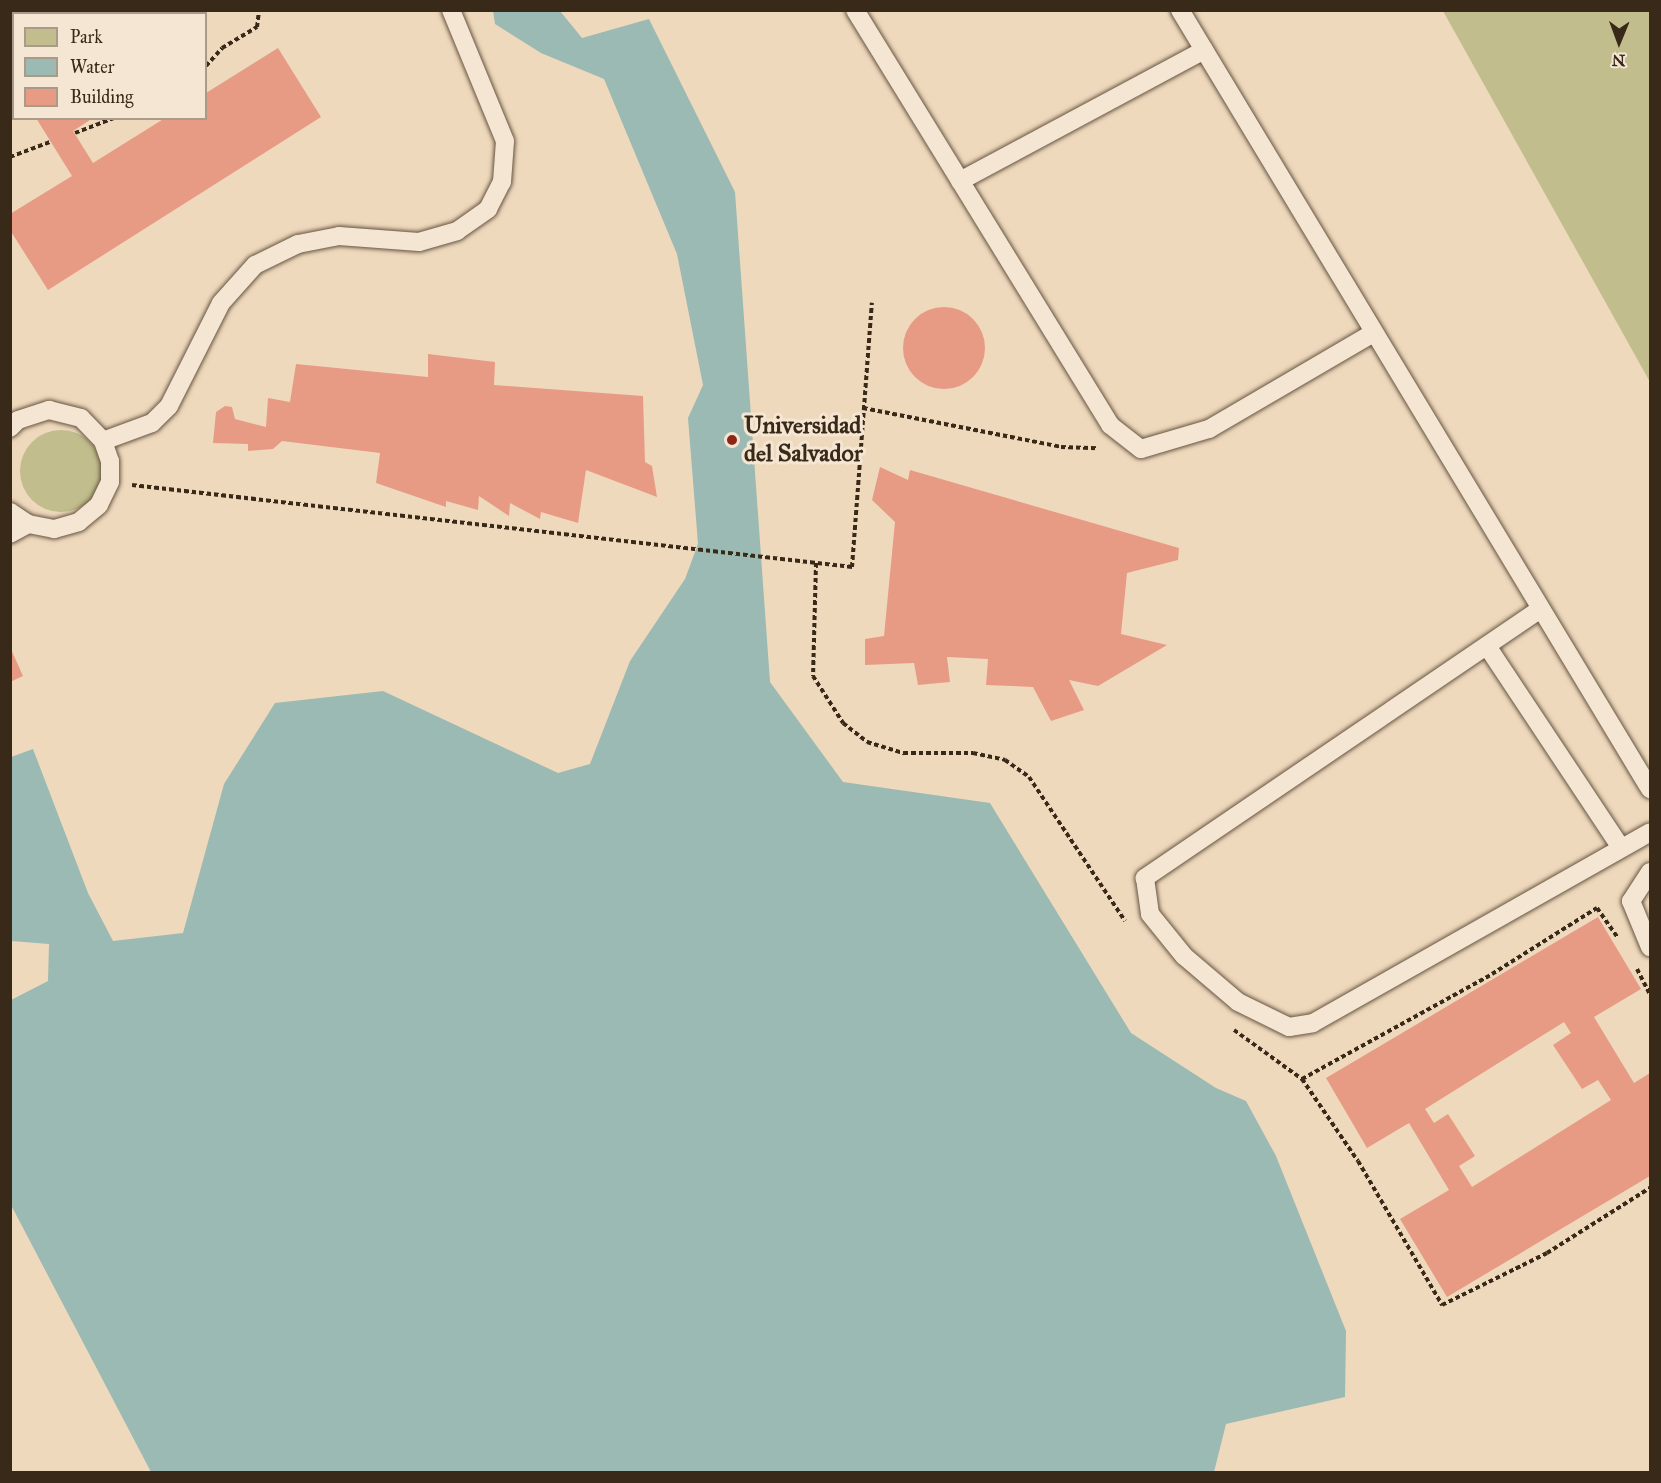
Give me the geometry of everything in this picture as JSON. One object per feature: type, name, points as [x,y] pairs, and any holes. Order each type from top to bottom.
[{"type":"lane","points":[[103,441],[152,423],[169,406],[221,303],[255,265],[298,244],[339,236],[419,242],[457,231],[488,209],[502,182],[505,141],[451,10]]},
{"type":"lane","points":[[855,10],[1110,425],[1141,448],[1209,429],[1373,333]]},
{"type":"lane","points":[[1180,10],[1539,610],[1650,789]]},
{"type":"lane","points":[[960,181],[1204,50]]},
{"type":"lane","points":[[10,512],[28,524],[54,529],[79,522],[99,506],[110,482],[103,441],[81,418],[49,410],[13,418]]},
{"type":"lane","points":[[10,534],[28,524]]},
{"type":"lane","points":[[1539,610],[1145,878],[1145,898],[1159,929],[1210,981],[1238,1002],[1288,1027],[1313,1023],[1620,846],[1650,832]]},
{"type":"lane","points":[[1487,646],[1620,846]]},
{"type":"lane","points":[[1650,872],[1631,901],[1650,947]]},
{"type":"path","points":[[207,65],[222,48],[257,27],[259,10]]},
{"type":"path","points":[[75,134],[109,120]]},
{"type":"path","points":[[10,157],[50,142]]},
{"type":"path","points":[[110,482],[795,558],[852,567],[872,303]]},
{"type":"path","points":[[863,408],[1061,447],[1141,448]]},
{"type":"path","points":[[816,563],[813,676],[843,723],[867,742],[904,753],[973,753],[1005,760],[1029,777],[1131,930]]},
{"type":"path","points":[[1302,1079],[1492,974],[1597,908],[1620,941]]},
{"type":"path","points":[[1631,958],[1650,995]]},
{"type":"path","points":[[1230,1027],[1302,1079],[1358,1161],[1442,1305],[1547,1253],[1650,1188]]},
{"type":"green space","points":[[1443,11],[1650,11],[1650,382]]},
{"type":"green space","points":[[61,430],[77,433],[90,442],[99,455],[102,471],[99,487],[90,500],[77,509],[61,512],[45,509],[32,500],[23,487],[20,471],[23,455],[32,442],[45,433]]},
{"type":"water","points":[[493,11],[560,11],[582,38],[649,19],[735,192],[770,682],[843,782],[990,803],[1131,1033],[1216,1088],[1246,1101],[1276,1156],[1346,1331],[1345,1397],[1226,1424],[1214,1472],[151,1472],[11,1205],[11,1000],[48,981],[49,944],[11,941],[11,757],[33,749],[88,893],[113,941],[183,933],[224,784],[275,703],[383,691],[558,773],[590,764],[630,661],[685,579],[698,544],[688,418],[703,385],[677,254],[604,79],[541,53],[495,24]]},
{"type":"building","points":[[10,10],[153,10],[154,12],[12,12],[10,99]]},
{"type":"building","points":[[278,48],[321,117],[48,290],[10,230],[10,214],[72,176],[37,120],[90,120],[73,131],[93,163],[162,120],[207,120],[207,92]]},
{"type":"building","points":[[944,307],[960,311],[973,319],[981,332],[985,348],[981,364],[973,377],[960,385],[944,389],[928,385],[915,377],[907,364],[903,348],[907,332],[915,319],[928,311]]},
{"type":"building","points":[[428,354],[495,362],[494,385],[643,396],[645,462],[652,466],[657,497],[586,470],[578,523],[541,512],[540,519],[510,503],[509,516],[479,496],[478,510],[446,501],[446,507],[376,483],[380,453],[282,441],[273,449],[248,451],[248,444],[213,443],[216,412],[225,406],[232,407],[235,419],[266,427],[268,398],[290,402],[296,364],[428,377]]},
{"type":"building","points":[[880,467],[908,480],[910,470],[1179,548],[1178,560],[1127,573],[1121,634],[1167,645],[1098,686],[1069,680],[1084,710],[1051,721],[1033,687],[986,685],[988,659],[947,657],[950,682],[918,685],[914,663],[865,665],[865,639],[884,636],[895,522],[872,500]]},
{"type":"building","points":[[10,647],[23,676],[10,682]]},
{"type":"building","points":[[1598,917],[1641,989],[1594,1017],[1634,1083],[1650,1073],[1650,1176],[1447,1297],[1400,1219],[1449,1190],[1409,1123],[1367,1148],[1326,1078]],"holes":[[[1564,1022],[1571,1033],[1553,1045],[1582,1089],[1598,1080],[1611,1100],[1472,1187],[1459,1166],[1475,1156],[1448,1114],[1434,1123],[1425,1109]]]},
{"type":"place","name":"Universidad del Salvador","points":[[732,440]]}]
